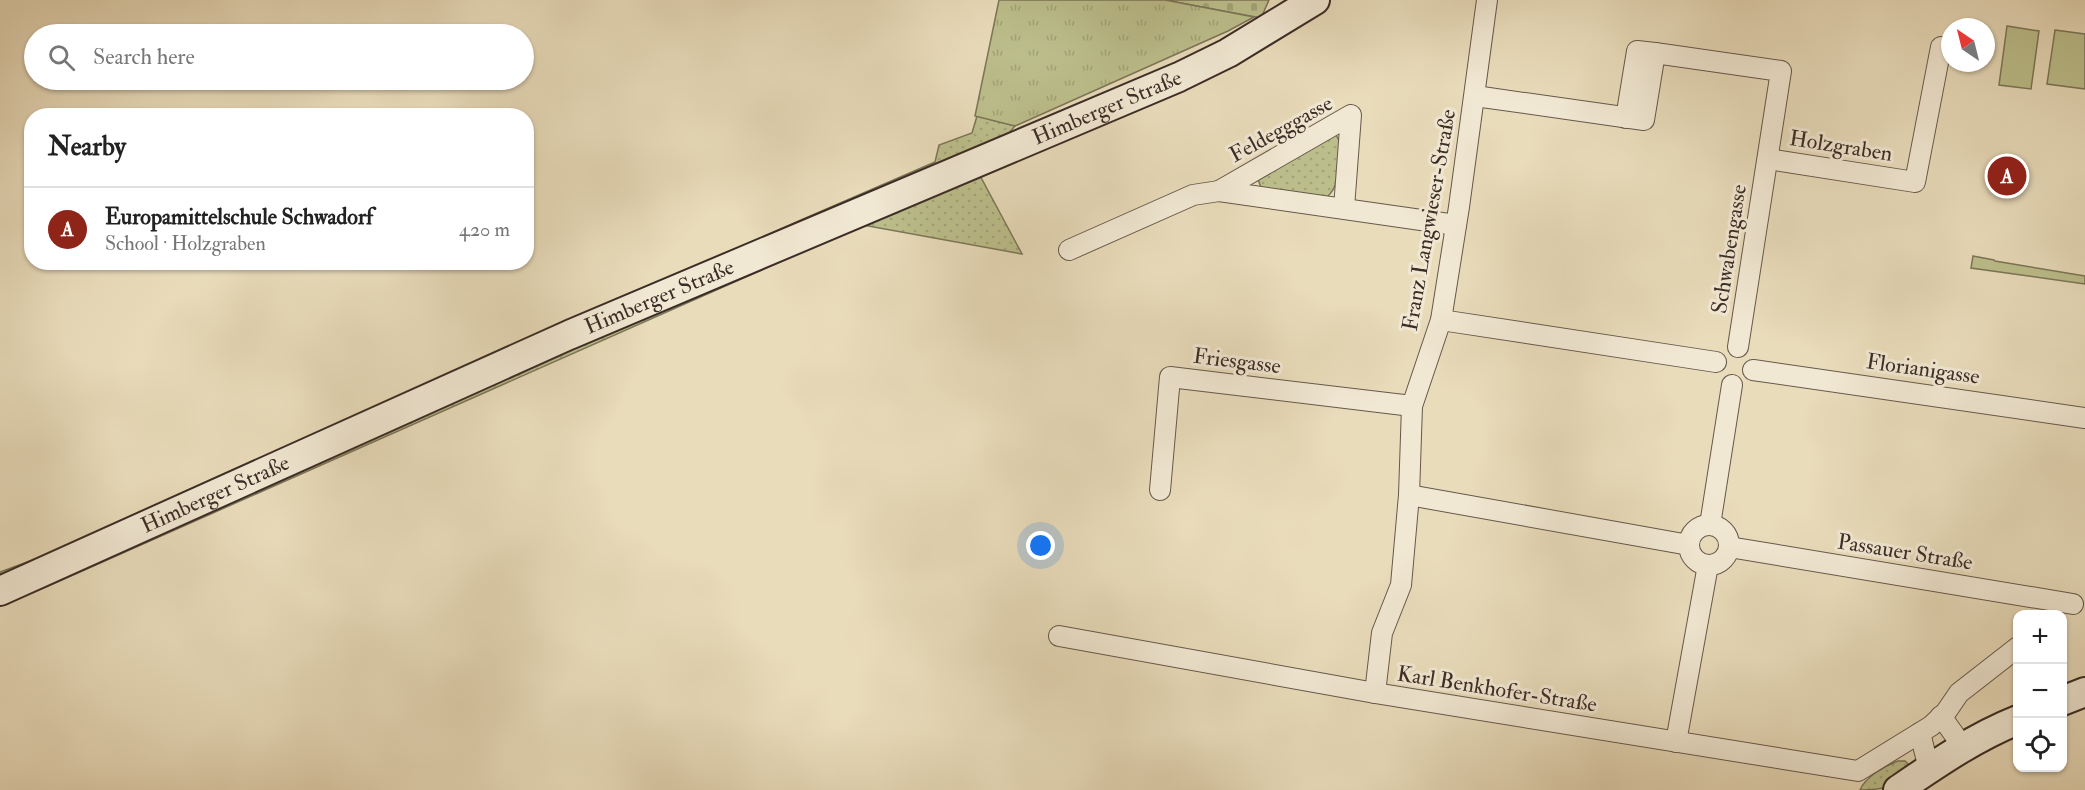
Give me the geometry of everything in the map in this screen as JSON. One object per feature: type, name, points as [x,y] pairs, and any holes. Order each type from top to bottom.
[{"type":"main road","name":"Himberger Straße","points":[[0,591],[580,330],[1179,77],[1228,53],[1315,0]]},
{"type":"main road","points":[[2067,699],[2085,692]]},
{"type":"main road","points":[[1898,790],[1963,747],[2013,722]]},
{"type":"street","name":"Franz Langwieser-Straße","points":[[1375,693],[1382,633],[1401,585],[1409,495],[1412,406],[1441,320],[1487,0]]},
{"type":"street","name":"Holzgraben","points":[[1475,96],[1644,120],[1655,53],[1781,70],[1768,159],[1915,182],[1941,47]]},
{"type":"street","name":"Feldegggasse","points":[[1219,191],[1351,115],[1344,208]]},
{"type":"street","name":"Schwabengasse","points":[[1738,347],[1768,159]]},
{"type":"street","name":"Feldegggasse","points":[[1069,250],[1193,195],[1219,191],[1456,225]]},
{"type":"street","points":[[1441,320],[1716,362]]},
{"type":"street","points":[[1738,347],[1748,351],[1752,357],[1753,370],[1744,382],[1732,385],[1722,380],[1718,374],[1716,362],[1720,353],[1727,348],[1738,347]]},
{"type":"street","name":"Florianigasse","points":[[1753,370],[2085,418]]},
{"type":"street","name":"Friesgasse","points":[[1160,490],[1170,376],[1412,406]]},
{"type":"street","points":[[1710,525],[1732,385]]},
{"type":"street","points":[[1409,495],[1689,545]]},
{"type":"street","points":[[1710,525],[1717,526],[1726,534],[1729,547],[1722,561],[1708,565],[1697,561],[1690,552],[1689,545],[1693,532],[1710,525]]},
{"type":"street","name":"Passauer Straße","points":[[1729,547],[2073,605]]},
{"type":"street","points":[[1676,742],[1708,565]]},
{"type":"street","name":"Karl Benkhofer-Straße","points":[[1059,636],[1375,693],[1858,771],[1920,733],[1941,716],[1959,693],[2013,651]]},
{"type":"street","points":[[1941,716],[1963,747]]},
{"type":"street","points":[[1920,733],[1929,769]]},
{"type":"green space","points":[[999,0],[1165,0],[1254,17],[1228,31],[1015,126],[975,116]]},
{"type":"green space","points":[[1165,0],[1269,0],[1261,18]]},
{"type":"green space","points":[[2007,26],[2039,31],[2031,89],[1999,85]]},
{"type":"green space","points":[[2055,30],[2085,34],[2085,89],[2047,84]]},
{"type":"green space","points":[[977,116],[1015,126],[977,170],[1022,254],[863,225],[0,606],[0,572],[46,555],[935,162],[939,145],[972,133]]},
{"type":"green space","points":[[1330,135],[1336,135],[1341,144],[1337,179],[1332,192],[1327,197],[1261,188],[1258,179]]},
{"type":"green space","points":[[1973,256],[2085,276],[2085,284],[1971,268]]},
{"type":"green space","points":[[1898,761],[1905,761],[1909,765],[1909,770],[1898,781],[1887,787],[1860,790],[1871,776]]},
{"type":"place","name":"Europamittelschule Schwadorf","points":[[2007,176]]}]
